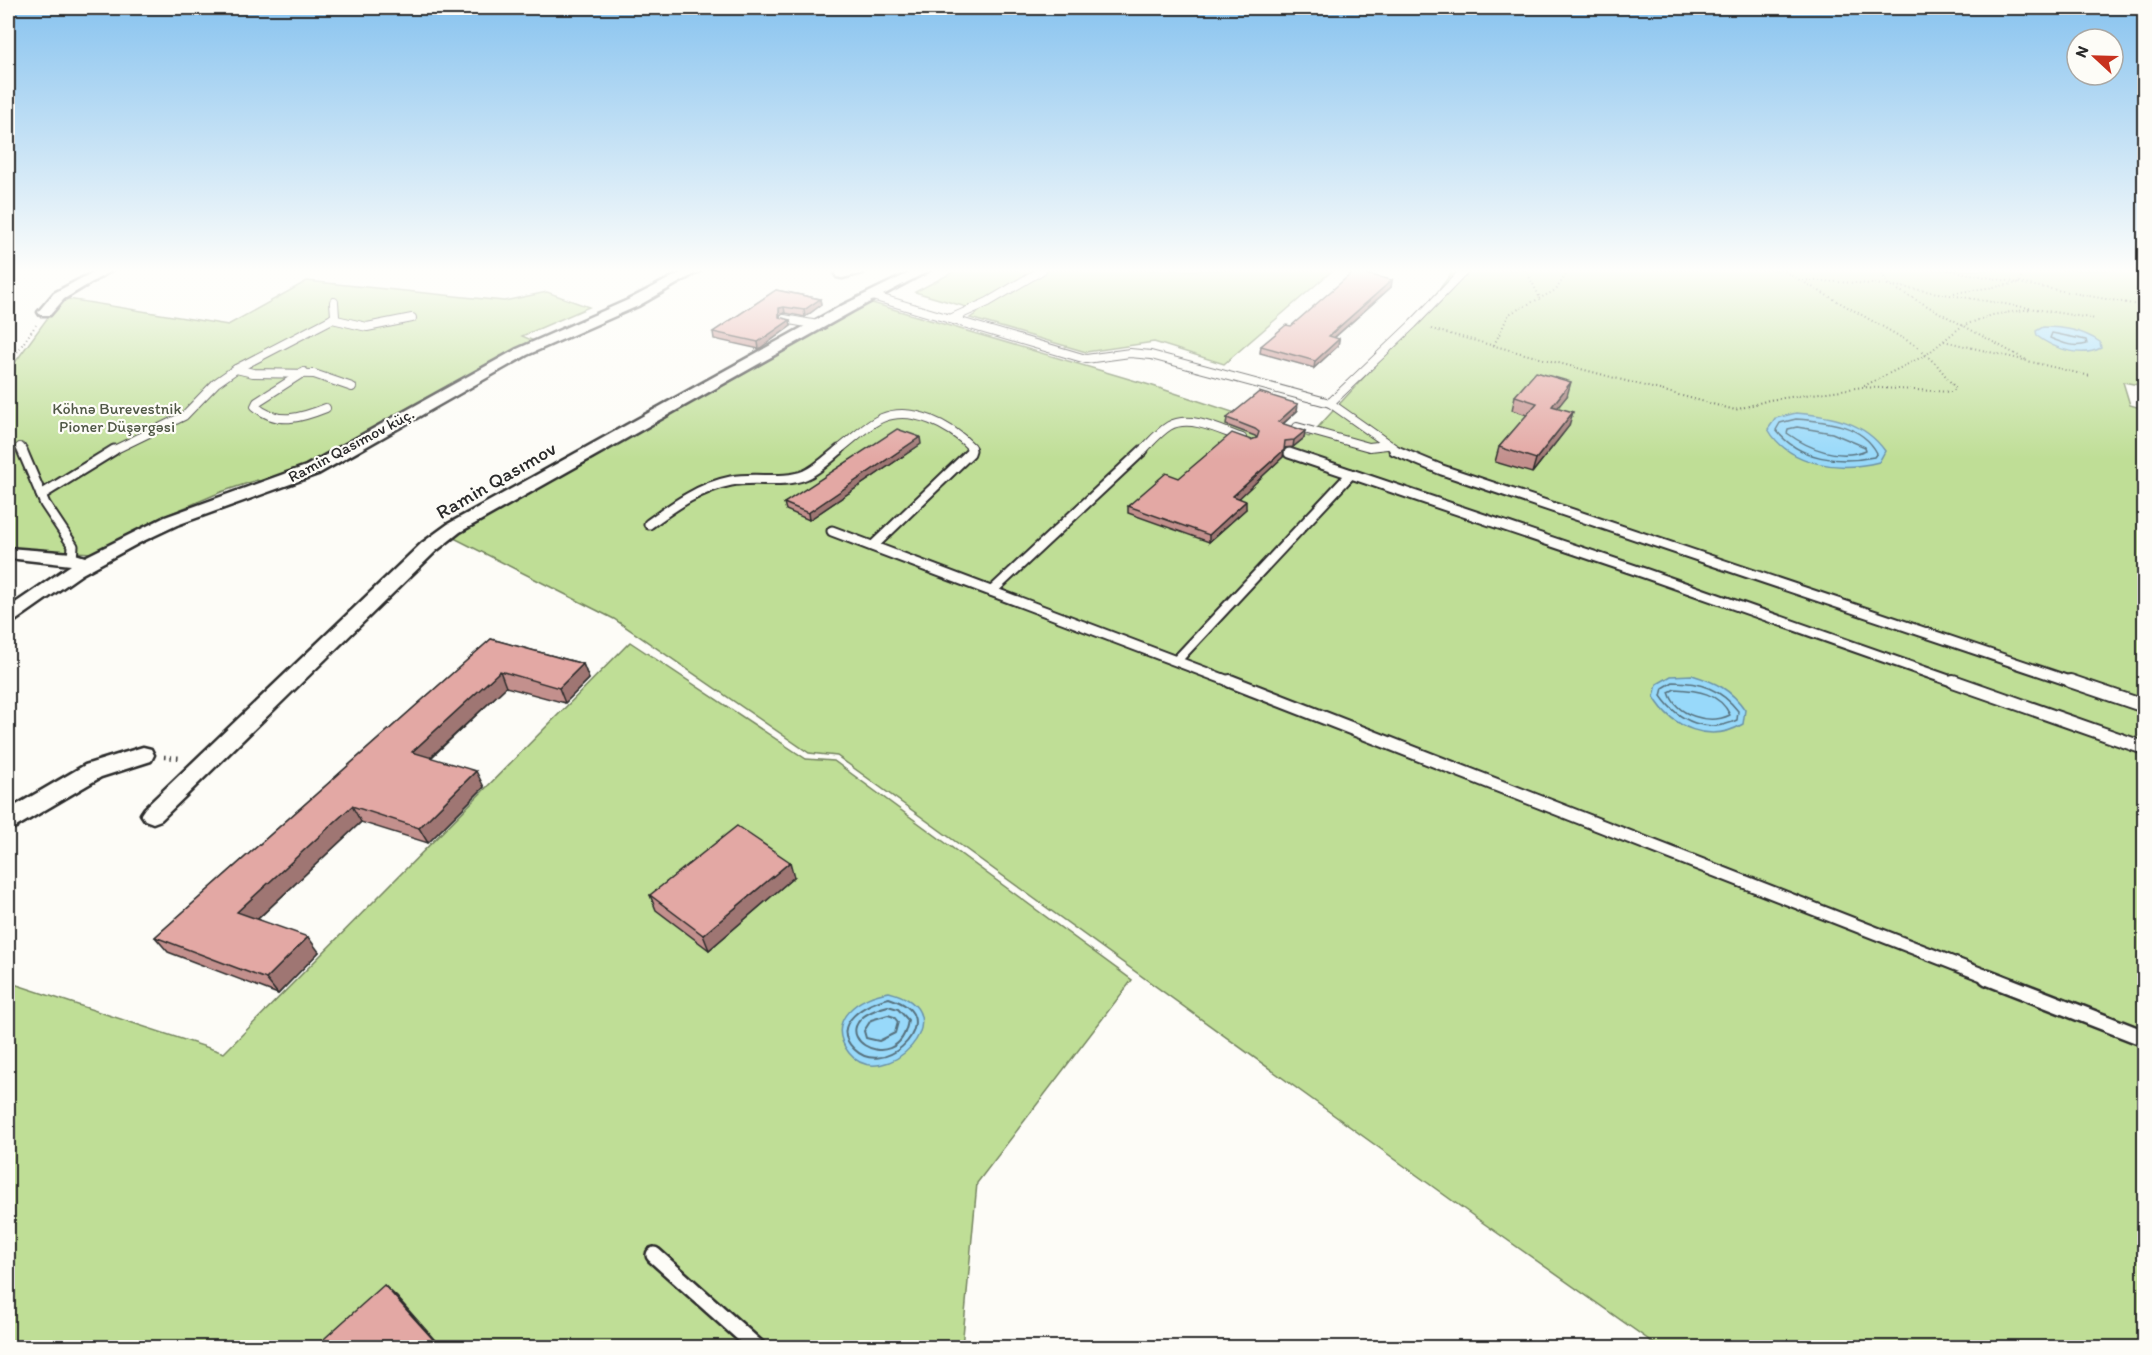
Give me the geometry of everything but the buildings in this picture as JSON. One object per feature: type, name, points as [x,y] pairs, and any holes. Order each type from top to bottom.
[{"type":"street","name":"Ramin Qasımov küç.","points":[[8,617],[79,561],[171,521],[312,470],[522,352],[565,333]]},
{"type":"street","name":"Ramin Qasımov","points":[[153,814],[422,554],[454,528],[803,333]]},
{"type":"street","points":[[8,553],[79,561]]},
{"type":"street","points":[[8,821],[93,771],[143,755]]},
{"type":"lane","points":[[41,495],[119,447],[184,416],[216,383],[236,369],[305,333]]},
{"type":"lane","points":[[998,333],[1086,359],[1130,353],[1151,355],[1330,403],[1404,456],[2145,706]]},
{"type":"lane","points":[[1330,403],[1403,333]]},
{"type":"lane","points":[[236,369],[253,373],[304,372],[352,387]]},
{"type":"lane","points":[[304,372],[257,402],[255,406],[260,411],[286,421],[326,408]]},
{"type":"lane","points":[[649,524],[687,496],[716,483],[744,479],[792,479],[807,474],[880,418],[894,413],[913,415],[936,424],[966,441],[971,447],[970,453],[873,546]]},
{"type":"lane","points":[[992,591],[1169,426],[1175,423],[1195,423],[1252,441]]},
{"type":"lane","points":[[1298,428],[1369,447],[1387,445]]},
{"type":"lane","points":[[21,447],[27,456],[41,495],[56,523],[73,544],[79,561]]},
{"type":"lane","points":[[1289,453],[1647,574],[2145,748]]},
{"type":"lane","points":[[1177,660],[1351,474]]},
{"type":"lane","points":[[832,531],[1177,660],[2144,1040]]},
{"type":"lane","points":[[654,1254],[758,1347]]},
{"type":"path","points":[[8,365],[30,333]]},
{"type":"path","points":[[1449,333],[1735,410],[1769,400],[1863,387],[1951,392],[1956,389],[1915,345],[1894,333]]},
{"type":"path","points":[[1494,345],[1500,333]]},
{"type":"path","points":[[1863,387],[1926,355],[1953,333]]},
{"type":"path","points":[[1976,333],[2028,361]]},
{"type":"path","points":[[1944,341],[2090,376]]},
{"type":"path","points":[[143,755],[208,760]]},
{"type":"green space","name":"Köhnə Burevestnik Pioner Düşərgəsi","points":[[36,333],[528,333],[522,336],[534,341],[302,468],[263,483],[257,480],[221,492],[158,519],[92,553],[8,548],[8,372]]},
{"type":"green space","points":[[814,333],[975,333],[1153,386],[1309,437],[1405,333],[2144,333],[2144,386],[2123,382],[2130,405],[2144,409],[2144,1347],[1659,1347],[1479,1220],[837,756],[809,753],[614,619],[452,537]]},
{"type":"green space","points":[[1022,333],[1260,333],[1224,364],[1154,342],[1086,352]]},
{"type":"green space","points":[[630,642],[806,759],[834,761],[1132,980],[977,1183],[962,1347],[8,1348],[8,982],[224,1053]]},
{"type":"water","points":[[2036,333],[2083,333],[2100,342],[2101,348],[2085,352],[2068,351],[2051,345],[2037,336]]},
{"type":"water","points":[[1796,413],[1834,418],[1857,427],[1877,441],[1885,451],[1879,462],[1864,465],[1832,466],[1802,458],[1777,441],[1768,429],[1776,418]]},
{"type":"water","points":[[1692,675],[1708,680],[1734,697],[1745,710],[1743,724],[1718,733],[1705,732],[1693,730],[1671,717],[1654,697],[1657,684],[1671,676]]},
{"type":"water","points":[[889,992],[911,1002],[921,1016],[920,1031],[911,1046],[897,1058],[881,1064],[864,1064],[849,1053],[842,1041],[840,1030],[843,1020],[857,1004],[878,994]]}]
